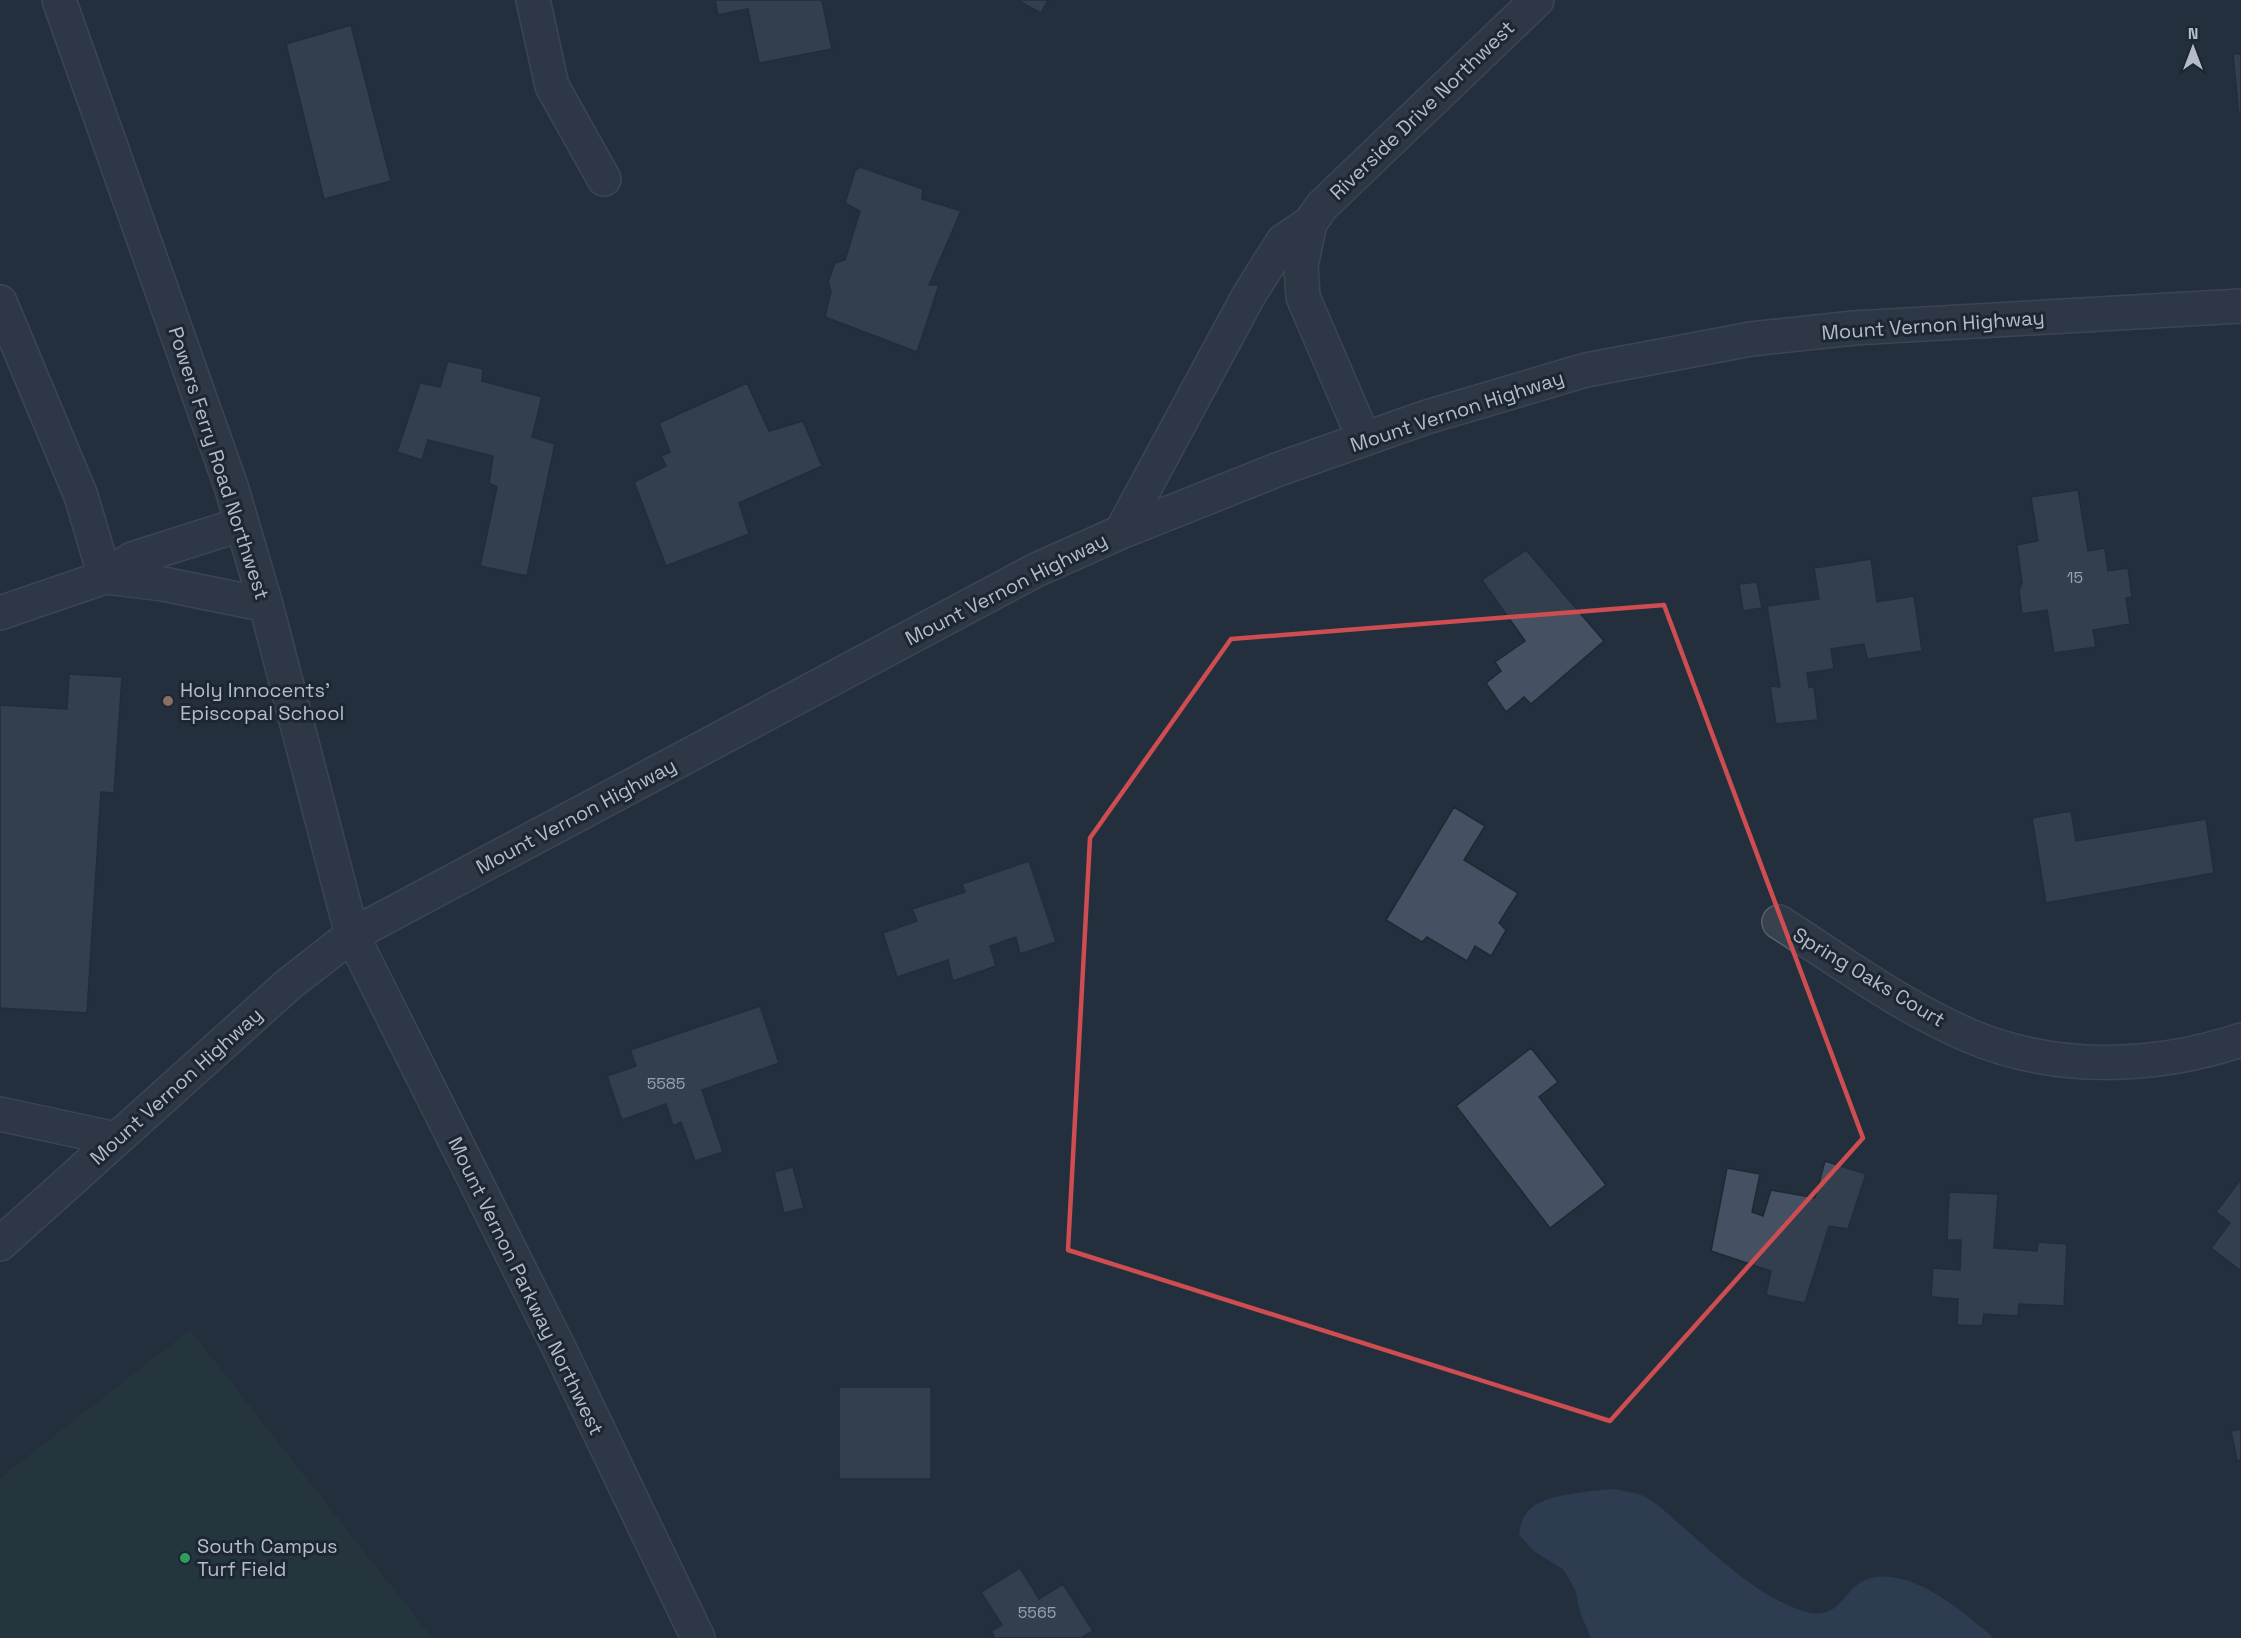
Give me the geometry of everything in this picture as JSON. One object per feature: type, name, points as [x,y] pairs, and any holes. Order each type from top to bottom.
[{"type":"street","name":"Powers Ferry Road Northwest","points":[[59,0],[242,524],[266,605],[352,935]]},
{"type":"street","points":[[533,0],[552,86],[604,179]]},
{"type":"street","name":"Riverside Drive Northwest","points":[[1310,223],[1323,206],[1537,0]]},
{"type":"street","points":[[1310,223],[1301,266],[1303,297],[1364,440]]},
{"type":"street","points":[[1121,532],[1249,295],[1283,241],[1310,223]]},
{"type":"street","points":[[0,302],[81,496],[105,577]]},
{"type":"street","name":"Mount Vernon Highway","points":[[0,1244],[289,984],[352,935],[1036,570],[1121,532],[1279,469],[1427,417],[1586,370],[1751,339],[1854,328],[2241,306]]},
{"type":"street","points":[[0,613],[105,577],[132,560],[242,524]]},
{"type":"street","points":[[105,577],[163,584],[266,605]]},
{"type":"street","name":"Spring Oaks Court","points":[[1779,922],[1918,1011],[1971,1037],[2035,1055],[2101,1064],[2154,1061],[2207,1052],[2241,1040]]},
{"type":"street","name":"Mount Vernon Parkway Northwest","points":[[352,935],[561,1352],[698,1638]]},
{"type":"street","points":[[0,1114],[117,1139]]},
{"type":"highlighted area","points":[[1664,605],[1863,1138],[1610,1421],[1068,1250],[1090,838],[1231,639]]},
{"type":"green space","name":"South Campus Turf Field","points":[[190,1330],[432,1638],[0,1638],[0,1478]]},
{"type":"water","points":[[1614,1489],[1638,1494],[1652,1501],[1740,1576],[1786,1605],[1816,1614],[1826,1612],[1841,1602],[1861,1582],[1871,1578],[1887,1577],[1921,1586],[1937,1595],[1994,1638],[1591,1638],[1580,1612],[1575,1589],[1563,1569],[1535,1552],[1519,1535],[1519,1531],[1530,1509],[1546,1500],[1570,1494]]},
{"type":"building","points":[[715,0],[822,0],[832,49],[759,63],[748,9],[718,15]]},
{"type":"building","points":[[1017,0],[1048,0],[1041,13]]},
{"type":"building","points":[[351,25],[391,181],[324,199],[286,44]]},
{"type":"building","points":[[2233,54],[2241,54],[2241,116],[2239,116]]},
{"type":"building","points":[[860,167],[923,189],[922,199],[961,211],[929,285],[939,285],[917,352],[825,317],[831,291],[828,282],[835,263],[845,260],[860,211],[845,203],[855,171]]},
{"type":"building","points":[[448,361],[483,369],[482,381],[542,397],[532,437],[555,444],[527,576],[480,566],[497,487],[489,483],[493,456],[428,440],[422,460],[397,452],[420,383],[440,387]]},
{"type":"building","points":[[747,383],[769,431],[803,421],[822,466],[739,503],[749,534],[666,566],[634,482],[666,466],[661,456],[670,452],[659,423]]},
{"type":"building","points":[[2078,490],[2088,551],[2105,548],[2108,571],[2128,568],[2132,597],[2126,598],[2130,624],[2093,630],[2096,647],[2054,653],[2047,610],[2022,614],[2019,590],[2022,583],[2017,545],[2038,541],[2031,497]]},
{"type":"building","points":[[1526,550],[1604,641],[1531,704],[1524,697],[1506,712],[1486,683],[1501,671],[1495,662],[1525,641],[1482,580]]},
{"type":"building","points":[[1871,559],[1877,602],[1914,596],[1922,651],[1867,659],[1864,644],[1831,649],[1834,669],[1807,673],[1809,687],[1814,687],[1818,720],[1776,724],[1770,686],[1780,687],[1767,606],[1819,599],[1814,568]]},
{"type":"building","points":[[1757,582],[1762,608],[1743,611],[1739,584]]},
{"type":"building","points":[[69,674],[122,677],[114,793],[101,792],[87,1013],[0,1008],[0,705],[67,709]]},
{"type":"building","points":[[1454,807],[1485,826],[1464,860],[1518,893],[1499,923],[1506,930],[1491,956],[1475,946],[1467,961],[1427,937],[1422,942],[1386,920]]},
{"type":"building","points":[[2071,811],[2076,841],[2206,819],[2214,873],[2046,903],[2032,818]]},
{"type":"building","points":[[1029,861],[1056,942],[1020,954],[1016,937],[990,946],[996,966],[953,981],[948,960],[897,977],[883,933],[917,921],[912,909],[965,892],[962,884]]},
{"type":"building","points":[[760,1006],[779,1063],[702,1090],[723,1152],[695,1161],[681,1122],[673,1126],[666,1104],[622,1120],[607,1076],[636,1066],[630,1050]]},
{"type":"building","points":[[1531,1048],[1558,1082],[1539,1097],[1606,1185],[1550,1228],[1456,1106]]},
{"type":"building","points":[[1825,1161],[1866,1174],[1848,1229],[1829,1226],[1805,1303],[1766,1295],[1771,1271],[1711,1251],[1727,1168],[1760,1174],[1752,1212],[1763,1216],[1771,1190],[1815,1198]]},
{"type":"building","points":[[793,1167],[804,1208],[784,1213],[774,1172]]},
{"type":"building","points":[[2241,1179],[2241,1271],[2211,1248],[2230,1223],[2216,1212]]},
{"type":"building","points":[[1949,1192],[1998,1194],[1994,1248],[2037,1251],[2038,1242],[2067,1244],[2064,1306],[2019,1304],[2018,1316],[1984,1314],[1982,1326],[1957,1325],[1958,1299],[1931,1297],[1933,1268],[1960,1270],[1961,1240],[1947,1240]]},
{"type":"building","points":[[839,1387],[931,1387],[931,1479],[839,1479]]},
{"type":"building","points":[[2241,1429],[2241,1460],[2237,1461],[2231,1431]]},
{"type":"building","points":[[1020,1568],[1039,1599],[1063,1584],[1093,1631],[1081,1638],[995,1638],[991,1631],[1002,1625],[981,1592]]},
{"type":"place","name":"Holy Innocents' Episcopal School","points":[[168,701]]},
{"type":"place","name":"South Campus Turf Field","points":[[185,1558]]}]
